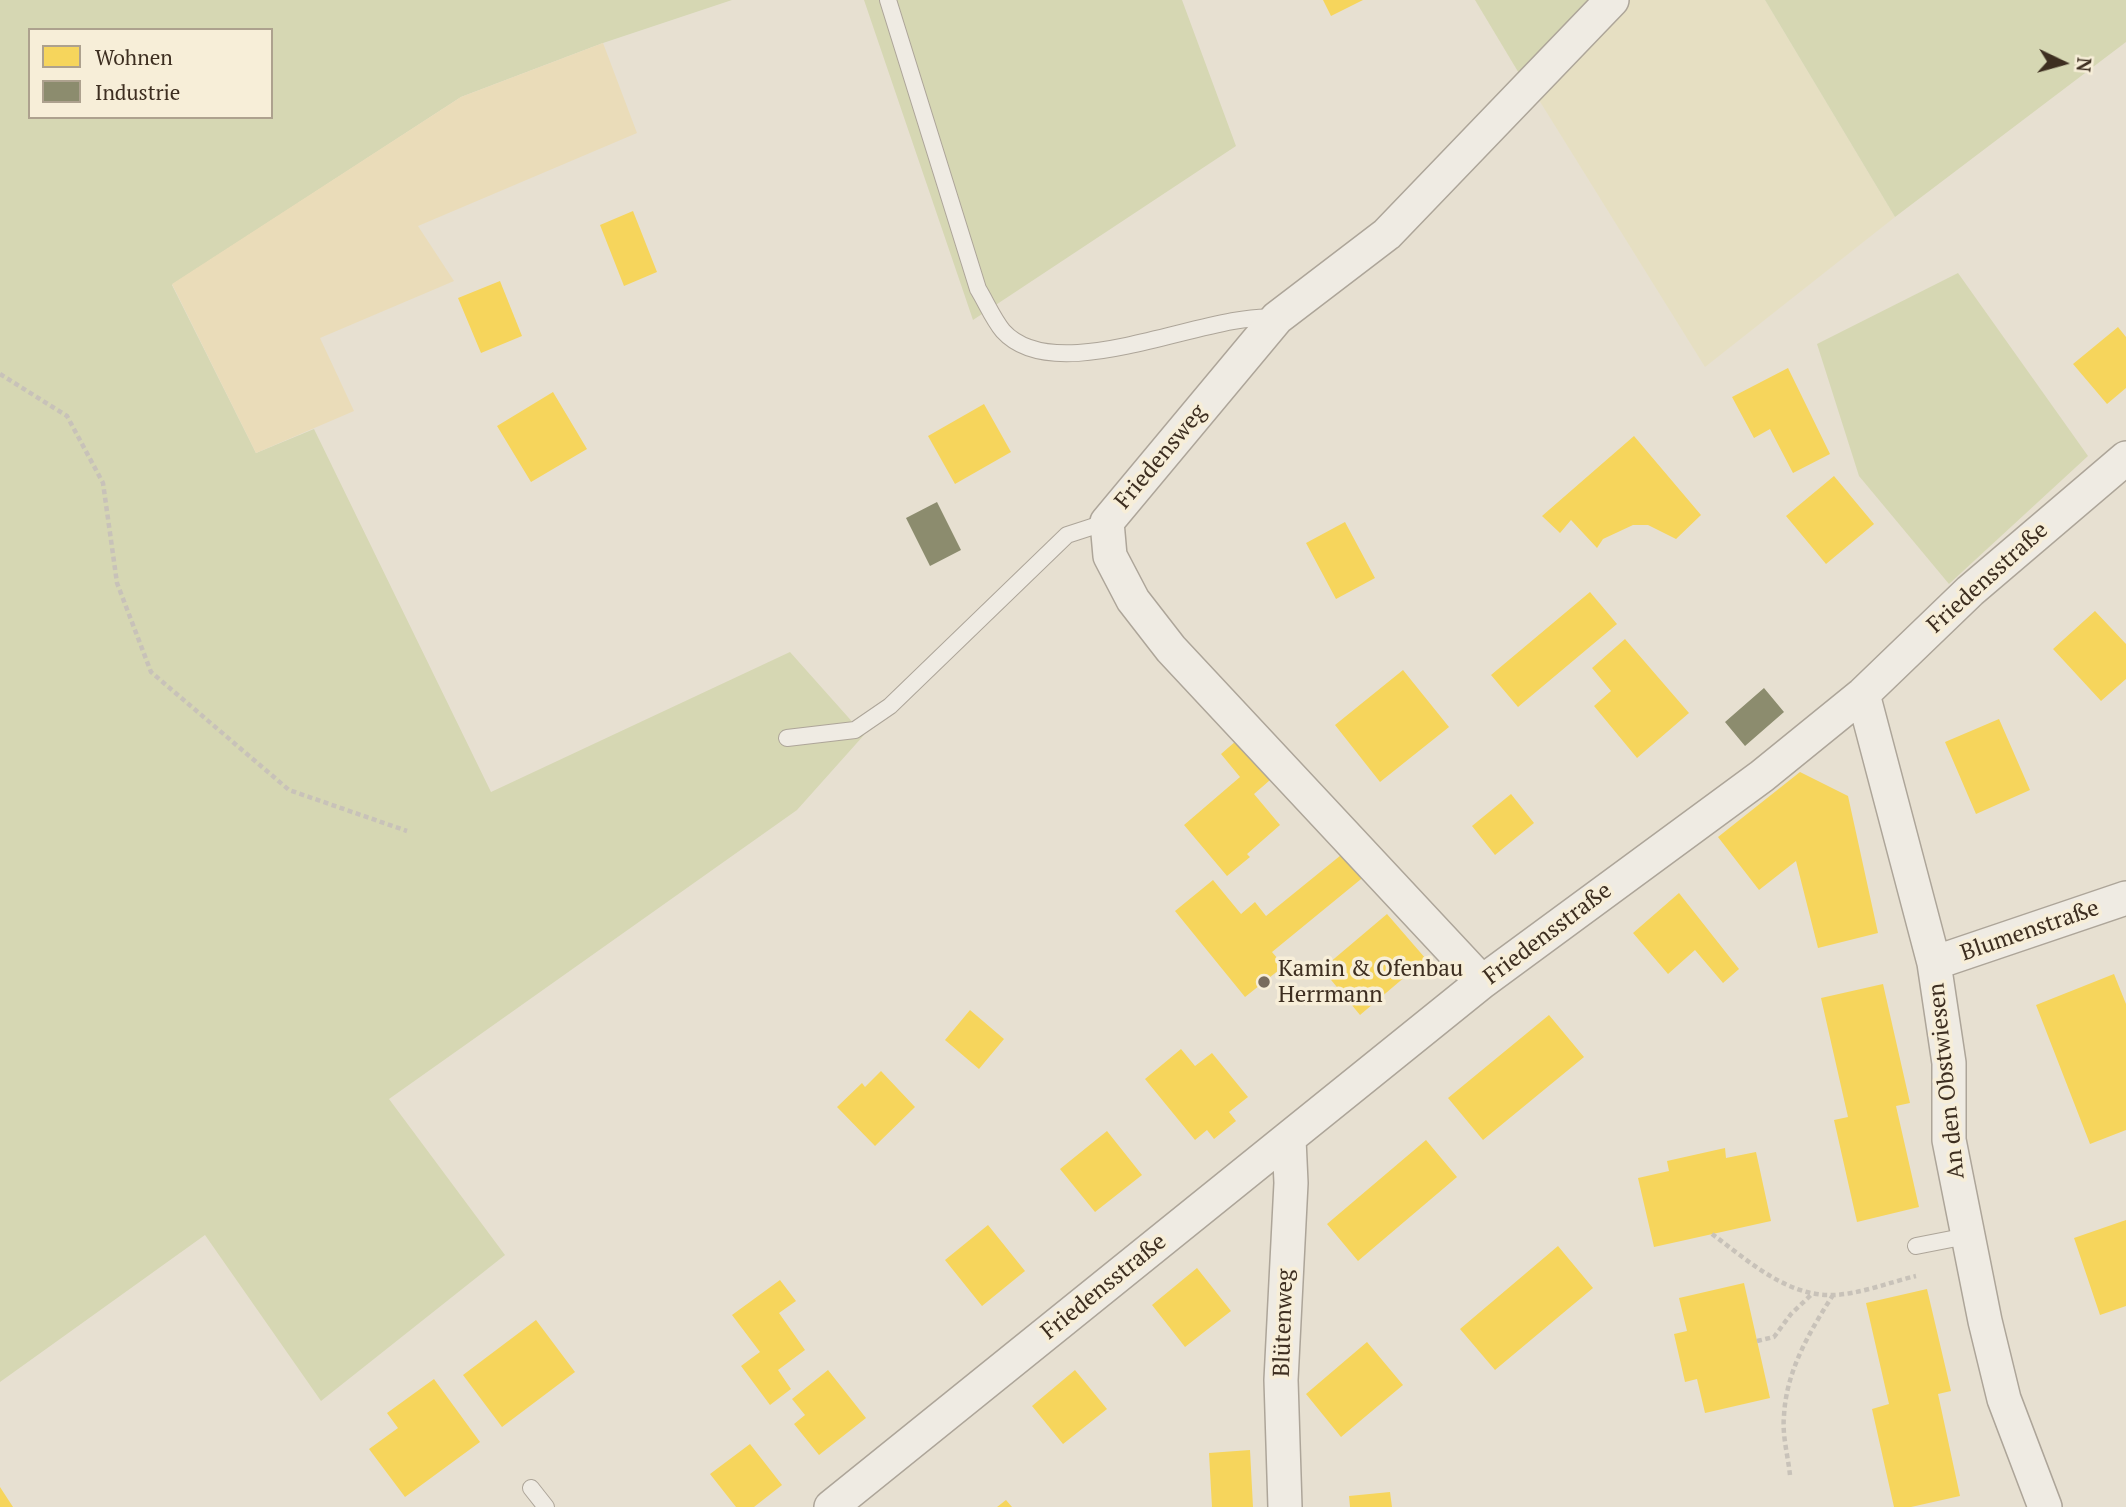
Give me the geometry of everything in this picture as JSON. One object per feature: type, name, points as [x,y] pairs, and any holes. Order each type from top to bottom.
[{"type":"street","name":"Friedensweg","points":[[1482,982],[1171,649],[1133,600],[1110,556],[1107,522],[1277,318],[1387,234],[1612,0]]},
{"type":"street","name":"Friedensstraße","points":[[831,1507],[1482,982],[1762,776],[1863,694],[1970,591],[2126,458]]},
{"type":"street","name":"An den Obstwiesen","points":[[1863,694],[1934,962],[1950,1063],[1949,1140],[1967,1236],[2004,1399],[2045,1507]]},
{"type":"street","name":"Blumenstraße","points":[[1934,962],[2126,898]]},
{"type":"street","name":"Blütenweg","points":[[1285,1507],[1280,1380],[1292,1183],[1289,1139]]},
{"type":"lane","points":[[888,0],[978,289],[1003,332],[1032,348],[1066,354],[1181,335],[1258,316],[1277,318]]},
{"type":"lane","points":[[787,738],[855,730],[890,706],[1068,535],[1107,522]]},
{"type":"lane","points":[[1916,1246],[1967,1236]]},
{"type":"lane","points":[[531,1488],[546,1507]]},
{"type":"path","points":[[0,374],[67,416],[103,483],[117,583],[151,671],[289,790],[407,831]]},
{"type":"path","points":[[1712,1234],[1768,1276],[1813,1293],[1833,1295],[1923,1274]]},
{"type":"path","points":[[1757,1341],[1774,1337],[1791,1314],[1813,1293]]},
{"type":"path","points":[[1790,1475],[1784,1416],[1796,1362],[1809,1332],[1833,1295]]},
{"type":"shaded area","points":[[1624,0],[1765,0],[1895,217],[1705,367],[1534,92]]},
{"type":"green space","points":[[0,0],[732,0],[603,43],[461,97],[172,285],[256,453],[314,429],[491,792],[790,652],[864,735],[797,810],[389,1099],[505,1255],[321,1401],[205,1235],[0,1382]]},
{"type":"green space","points":[[864,0],[1182,0],[1236,146],[973,320]]},
{"type":"green space","points":[[1475,0],[1602,0],[1523,80]]},
{"type":"green space","points":[[1765,0],[2126,0],[2126,42],[1895,217]]},
{"type":"green space","points":[[1958,273],[2088,456],[1949,584],[1859,476],[1817,344]]},
{"type":"sand","points":[[603,43],[637,133],[418,226],[454,281],[320,338],[354,411],[256,453],[172,284],[461,97]]},
{"type":"building: Wohnen","points":[[1323,0],[1363,0],[1331,16]]},
{"type":"building: Wohnen","points":[[633,211],[657,272],[624,286],[600,225]]},
{"type":"building: Wohnen","points":[[500,281],[522,336],[481,353],[458,298]]},
{"type":"building: Wohnen","points":[[2118,327],[2126,337],[2126,388],[2107,404],[2073,364]]},
{"type":"building: Wohnen","points":[[1788,368],[1830,454],[1793,473],[1770,429],[1754,438],[1732,397]]},
{"type":"building: Wohnen","points":[[553,392],[587,449],[531,482],[497,426]]},
{"type":"building: Wohnen","points":[[984,404],[1011,452],[955,484],[928,436]]},
{"type":"building: Wohnen","points":[[1634,436],[1701,515],[1676,539],[1648,525],[1633,525],[1603,539],[1597,548],[1571,520],[1560,533],[1542,516]]},
{"type":"building: Wohnen","points":[[1834,476],[1874,524],[1826,564],[1786,516]]},
{"type":"building: Wohnen","points":[[1345,522],[1375,578],[1336,599],[1306,543]]},
{"type":"building: Wohnen","points":[[1590,592],[1617,624],[1518,707],[1491,675]]},
{"type":"building: Wohnen","points":[[2095,611],[2126,644],[2126,679],[2101,701],[2053,649]]},
{"type":"building: Wohnen","points":[[1625,639],[1689,713],[1637,758],[1594,706],[1611,691],[1592,668]]},
{"type":"building: Wohnen","points":[[1403,670],[1449,727],[1380,782],[1335,725]]},
{"type":"building: Wohnen","points":[[1999,719],[2030,790],[1976,814],[1945,742]]},
{"type":"building: Wohnen","points":[[1244,734],[1277,774],[1254,794],[1280,825],[1247,854],[1250,857],[1227,876],[1184,825],[1240,777],[1221,754]]},
{"type":"building: Wohnen","points":[[1800,772],[1848,796],[1878,933],[1818,948],[1796,861],[1759,890],[1718,837]]},
{"type":"building: Wohnen","points":[[1511,794],[1534,823],[1495,855],[1472,826]]},
{"type":"building: Wohnen","points":[[1346,851],[1366,875],[1272,952],[1284,966],[1245,997],[1175,911],[1213,880],[1241,914],[1255,902],[1266,916]]},
{"type":"building: Wohnen","points":[[1679,893],[1739,969],[1723,983],[1695,950],[1668,974],[1633,933]]},
{"type":"building: Wohnen","points":[[1387,914],[1426,959],[1360,1015],[1322,969]]},
{"type":"building: Wohnen","points":[[2114,974],[2126,1004],[2126,1130],[2090,1144],[2036,1005]]},
{"type":"building: Wohnen","points":[[1883,984],[1910,1103],[1896,1106],[1919,1207],[1857,1222],[1834,1120],[1848,1117],[1821,998]]},
{"type":"building: Wohnen","points":[[970,1010],[1004,1039],[979,1069],[945,1040]]},
{"type":"building: Wohnen","points":[[1549,1015],[1584,1057],[1483,1140],[1448,1098]]},
{"type":"building: Wohnen","points":[[1181,1049],[1195,1066],[1212,1053],[1248,1097],[1229,1112],[1236,1121],[1214,1139],[1207,1130],[1195,1140],[1145,1079]]},
{"type":"building: Wohnen","points":[[881,1071],[915,1107],[875,1146],[837,1107],[862,1083],[865,1087]]},
{"type":"building: Wohnen","points":[[1107,1131],[1142,1175],[1095,1212],[1060,1169]]},
{"type":"building: Wohnen","points":[[1426,1140],[1457,1177],[1358,1261],[1327,1224]]},
{"type":"building: Wohnen","points":[[1725,1148],[1726,1158],[1756,1152],[1771,1221],[1654,1247],[1638,1178],[1669,1171],[1667,1161]]},
{"type":"building: Wohnen","points":[[2126,1220],[2126,1306],[2100,1315],[2074,1238]]},
{"type":"building: Wohnen","points":[[988,1225],[1025,1271],[982,1306],[945,1260]]},
{"type":"building: Wohnen","points":[[1558,1246],[1593,1288],[1495,1370],[1460,1329]]},
{"type":"building: Wohnen","points":[[1197,1268],[1231,1311],[1185,1347],[1152,1305]]},
{"type":"building: Wohnen","points":[[780,1280],[796,1301],[779,1313],[805,1350],[778,1370],[791,1389],[770,1405],[741,1366],[760,1352],[732,1315]]},
{"type":"building: Wohnen","points":[[1744,1283],[1770,1398],[1705,1413],[1697,1379],[1685,1382],[1674,1334],[1687,1331],[1679,1298]]},
{"type":"building: Wohnen","points":[[1927,1289],[1951,1391],[1938,1394],[1960,1496],[1911,1507],[1894,1507],[1872,1409],[1889,1404],[1866,1303]]},
{"type":"building: Wohnen","points":[[536,1320],[575,1372],[502,1427],[463,1375]]},
{"type":"building: Wohnen","points":[[1367,1342],[1403,1385],[1341,1437],[1306,1394]]},
{"type":"building: Wohnen","points":[[828,1370],[866,1418],[819,1455],[794,1424],[805,1415],[792,1399]]},
{"type":"building: Wohnen","points":[[1075,1370],[1107,1409],[1063,1444],[1032,1406]]},
{"type":"building: Wohnen","points":[[434,1379],[480,1442],[405,1497],[369,1449],[398,1428],[387,1413]]},
{"type":"building: Wohnen","points":[[750,1444],[782,1485],[754,1507],[736,1507],[710,1474]]},
{"type":"building: Wohnen","points":[[1250,1450],[1253,1507],[1212,1507],[1209,1453]]},
{"type":"building: Wohnen","points":[[0,1487],[13,1507],[0,1507]]},
{"type":"building: Wohnen","points":[[1390,1492],[1392,1507],[1350,1507],[1349,1496]]},
{"type":"building: Wohnen","points":[[1006,1500],[1012,1507],[997,1507]]},
{"type":"building: Industrie","points":[[937,502],[961,550],[930,566],[906,518]]},
{"type":"building: Industrie","points":[[1764,688],[1784,712],[1745,746],[1725,722]]},
{"type":"place","name":"Kamin & Ofenbau Herrmann","points":[[1264,982]]}]
